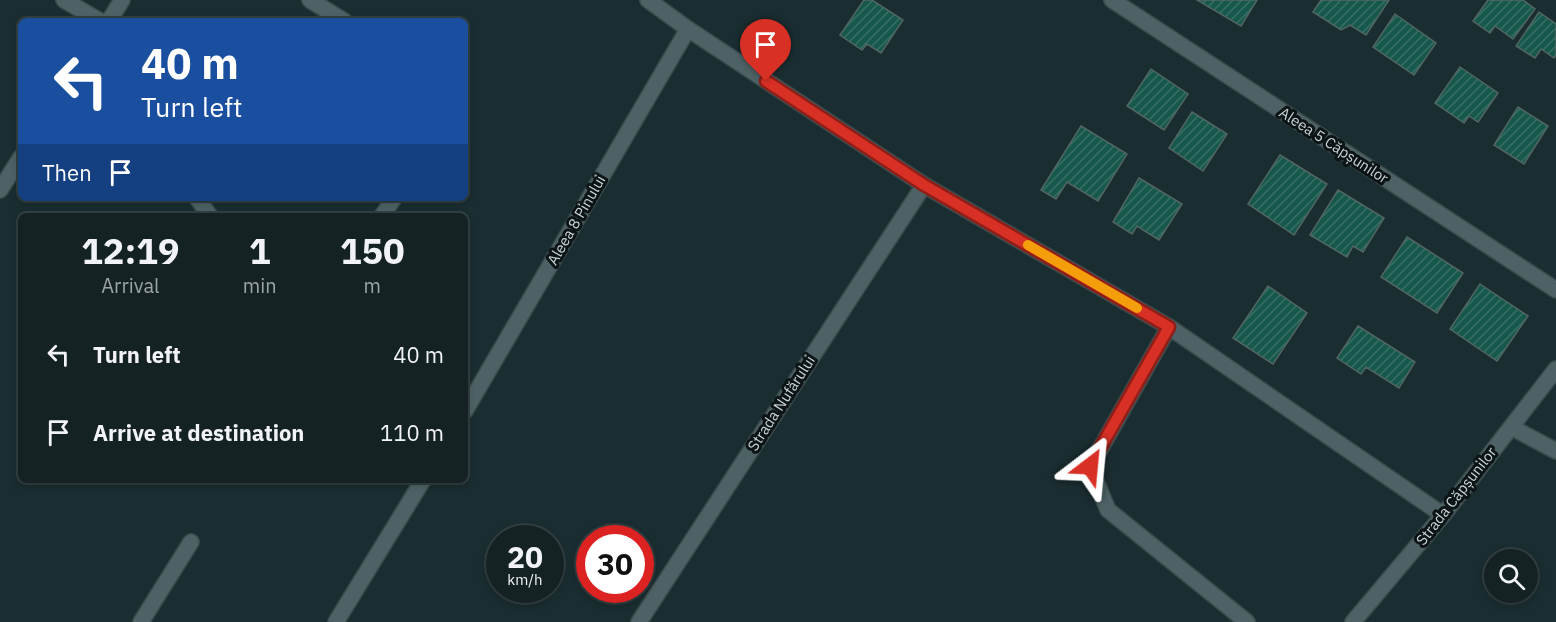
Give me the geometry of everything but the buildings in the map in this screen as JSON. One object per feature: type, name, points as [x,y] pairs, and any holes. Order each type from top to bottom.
[{"type":"street","points":[[64,0],[95,18]]},
{"type":"street","points":[[111,18],[122,0]]},
{"type":"street","points":[[310,0],[339,18]]},
{"type":"street","points":[[648,0],[688,29],[924,185],[1169,327],[1443,515]]},
{"type":"street","name":"Aleea 5 Căpșunilor","points":[[1112,0],[1556,290]]},
{"type":"street","name":"Aleea 8 Pinului","points":[[468,406],[688,29]]},
{"type":"street","points":[[0,190],[18,162]]},
{"type":"street","name":"Strada Nufărului","points":[[639,622],[924,185]]},
{"type":"street","points":[[1169,327],[1090,466],[1108,510],[1247,622]]},
{"type":"street","name":"Strada Căpșunilor","points":[[1353,622],[1443,515],[1556,369]]},
{"type":"street","points":[[1510,427],[1556,451]]},
{"type":"street","points":[[336,622],[421,483]]},
{"type":"street","points":[[141,622],[191,542]]},
{"type":"slow traffic","points":[[1028,245],[1137,308]]},
{"type":"route","points":[[766,81],[924,185],[1169,327],[1090,466]]}]
